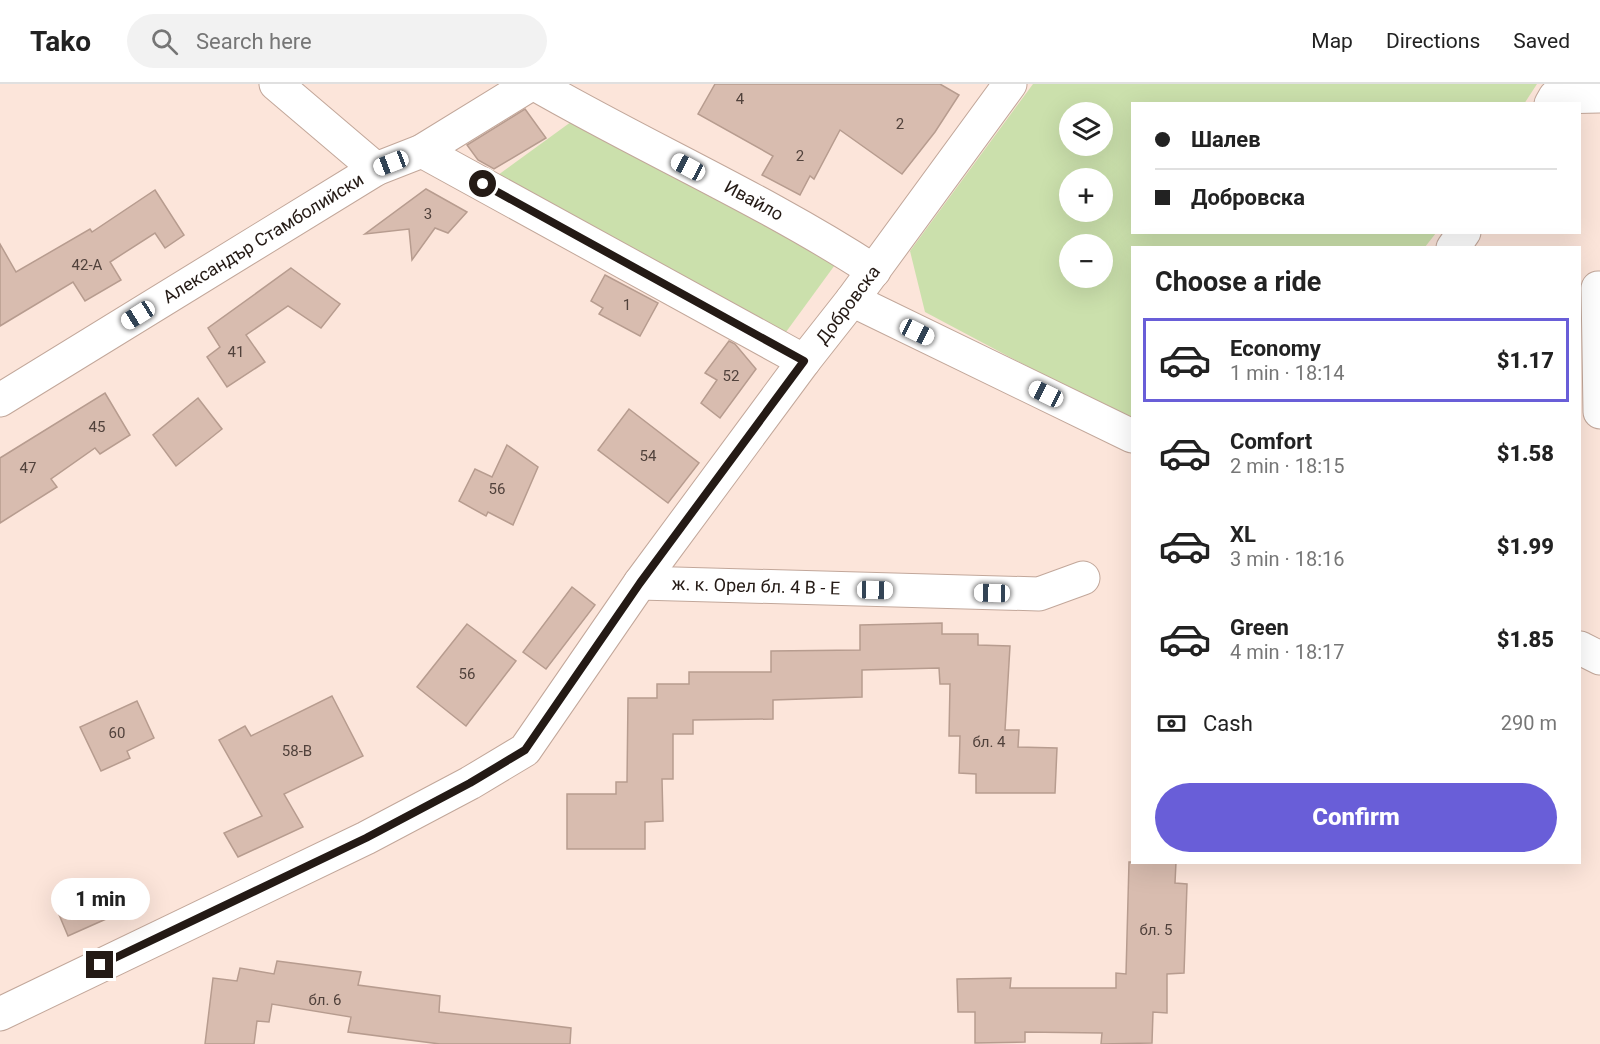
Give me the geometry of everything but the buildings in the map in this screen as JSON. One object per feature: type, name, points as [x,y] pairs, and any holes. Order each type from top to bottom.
[{"type":"street","points":[[276,84],[376,169]]},
{"type":"street","name":"Александър Стамболийски","points":[[0,400],[376,169],[422,151],[533,84]]},
{"type":"street","name":"Ивайло","points":[[533,84],[830,242],[874,271]]},
{"type":"street","name":"Добровска","points":[[0,1014],[366,838],[470,783],[525,750],[640,583],[804,361],[874,271],[1010,84]]},
{"type":"street","points":[[1552,102],[1555,97],[1600,96]]},
{"type":"street","points":[[422,151],[804,361]]},
{"type":"street","points":[[1600,288],[1598,288],[1600,412]]},
{"type":"street","points":[[852,300],[1131,436]]},
{"type":"street","name":"ж. к. Орел бл. 4 В - Е","points":[[640,583],[1039,594],[1083,578]]},
{"type":"street","points":[[1581,648],[1600,658]]},
{"type":"green space","points":[[1033,84],[1537,84],[1525,102],[1131,102],[1131,234],[1435,234],[1426,246],[1131,246],[1131,421],[925,312],[910,251]]},
{"type":"green space","points":[[575,119],[840,258],[786,332],[494,178]]},
{"type":"route","points":[[100,965],[366,838],[470,783],[525,750],[640,583],[804,361],[483,184]]}]
